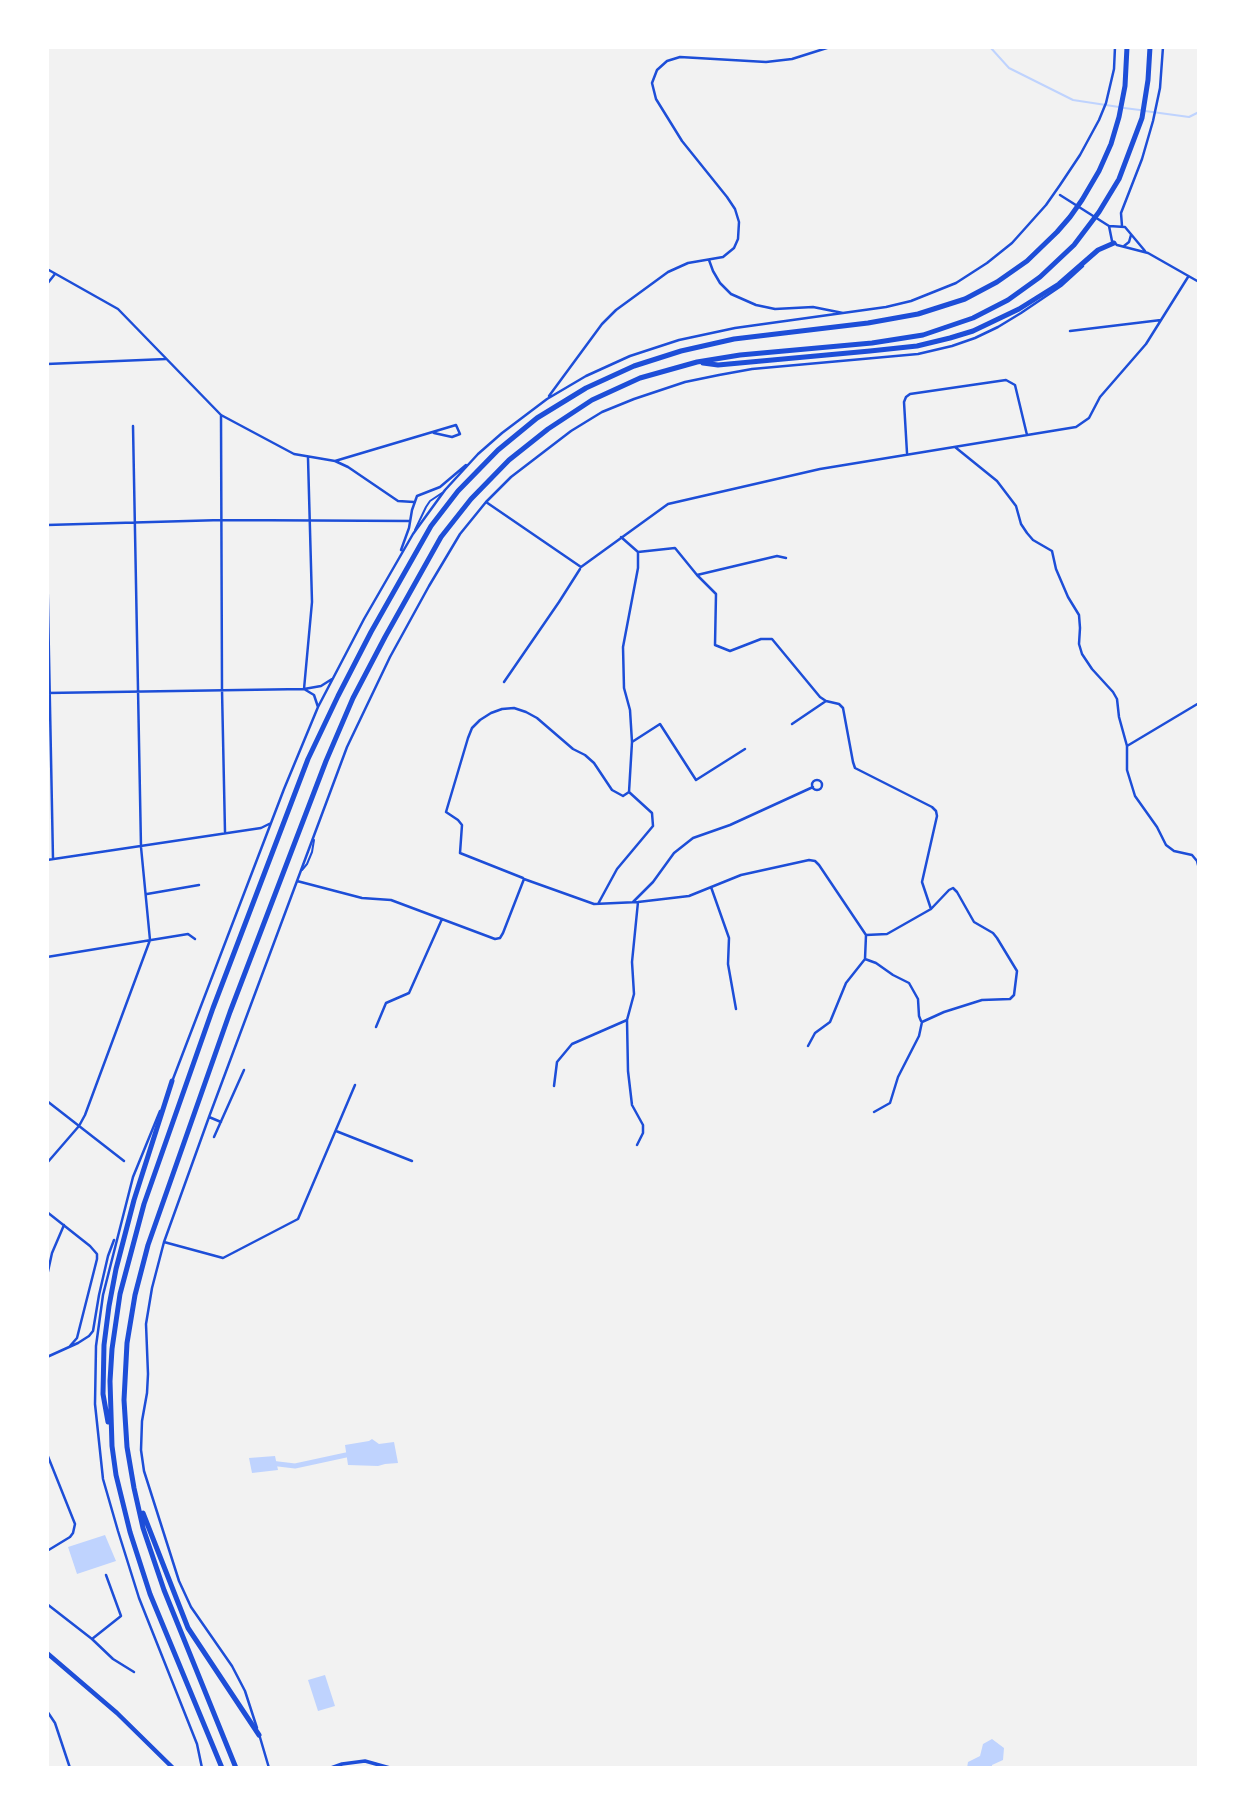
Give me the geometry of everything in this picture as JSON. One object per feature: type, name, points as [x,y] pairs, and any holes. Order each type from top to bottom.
[{"type":"highway","points":[[112,1446],[110,1381],[120,1294],[153,1178],[213,1008],[308,759],[371,632],[431,526],[458,491],[498,450],[537,418],[586,388],[634,366],[681,351],[734,339],[868,323],[918,314],[965,299],[997,282],[1027,261],[1057,232],[1082,200],[1099,171],[1119,117],[1125,86],[1127,47]]},
{"type":"highway","points":[[236,1768],[164,1590],[144,1528],[127,1447],[124,1399],[127,1354],[135,1295],[148,1245],[230,1012],[326,761],[353,698],[411,589],[442,537],[471,499],[509,460],[548,429],[592,400],[640,378],[697,362],[740,355],[872,344],[923,335],[973,318],[1018,293],[1040,277],[1074,246],[1119,178],[1142,118],[1150,47]]},
{"type":"highway","points":[[697,362],[718,365],[870,351],[917,346],[950,338],[973,331],[1019,309],[1059,284],[1098,250],[1115,244]]},
{"type":"highway","points":[[172,1081],[134,1200],[116,1269],[104,1345],[103,1394],[116,1475],[130,1532],[146,1581],[222,1768]]},
{"type":"highway","points":[[134,1488],[188,1628],[260,1735]]},
{"type":"main road","points":[[47,1653],[117,1713],[171,1767]]},
{"type":"street","points":[[547,399],[602,324],[616,310],[668,272],[683,265],[723,257],[734,248],[738,239],[739,222],[727,197],[682,141],[656,99],[652,83],[657,70],[667,61],[680,57],[765,62],[792,59],[830,47]]},
{"type":"street","points":[[1046,205],[1086,144],[1106,103],[1114,69],[1115,47]]},
{"type":"street","points":[[1122,226],[1121,213],[1153,121],[1160,88],[1163,47]]},
{"type":"street","points":[[1060,185],[1060,195],[1109,226],[1128,229],[1148,253]]},
{"type":"street","points":[[397,560],[410,528],[414,502],[421,494],[440,487],[502,433],[547,399],[586,376],[630,356],[680,340],[735,328],[846,314],[911,302],[956,283],[987,263],[1012,243],[1046,205],[1060,195]]},
{"type":"street","points":[[1109,226],[1111,239],[1115,244]]},
{"type":"street","points":[[1111,233],[1116,227]]},
{"type":"street","points":[[1124,246],[1131,235]]},
{"type":"street","points":[[269,1768],[245,1691],[232,1666],[191,1606],[179,1581],[144,1471],[141,1450],[148,1374],[146,1324],[163,1242],[347,747],[390,657],[460,534],[486,502],[519,471],[570,431],[602,412],[634,398],[685,382],[752,369],[918,354],[952,346],[998,327],[1021,313],[1061,286],[1098,252],[1115,244],[1148,253],[1199,282]]},
{"type":"street","points":[[709,260],[720,283],[731,294],[756,305],[775,309],[813,307],[846,314]]},
{"type":"street","points":[[47,269],[118,309],[221,415],[285,450],[308,458],[335,461],[348,467],[398,501],[414,502]]},
{"type":"street","points":[[47,284],[55,274]]},
{"type":"street","points":[[504,682],[581,568],[668,504],[820,469],[1076,427],[1089,418],[1100,397],[1146,344],[1188,277]]},
{"type":"street","points":[[1070,331],[1161,320]]},
{"type":"street","points":[[47,364],[168,359]]},
{"type":"street","points":[[907,454],[904,402],[910,394],[1006,380],[1015,385],[1027,435]]},
{"type":"street","points":[[221,415],[225,832]]},
{"type":"street","points":[[335,461],[456,425],[460,434],[452,437],[434,433]]},
{"type":"street","points":[[47,1163],[79,1126],[85,1115],[150,940],[141,846],[133,426]]},
{"type":"street","points":[[955,447],[997,481],[1016,506],[1021,524],[1027,533],[1033,540],[1052,551],[1056,569],[1079,615],[1079,644],[1082,654],[1117,699],[1135,796],[1166,845],[1174,851],[1192,855],[1199,870]]},
{"type":"street","points":[[202,1768],[197,1744],[139,1598],[103,1479],[95,1404],[96,1346],[103,1295],[133,1177],[318,707],[413,534],[445,490],[478,454]]},
{"type":"street","points":[[304,688],[313,602],[308,458]]},
{"type":"street","points":[[486,502],[581,568]]},
{"type":"street","points":[[47,525],[222,520],[410,521]]},
{"type":"street","points":[[621,537],[638,552],[675,548],[716,594],[715,645],[730,651],[761,639],[772,639],[820,697],[843,708],[855,768],[936,811],[922,882],[931,909]]},
{"type":"street","points":[[629,792],[632,742],[630,710],[624,688],[623,647],[638,568],[638,552]]},
{"type":"street","points":[[47,554],[53,859]]},
{"type":"street","points":[[697,575],[777,556],[786,558]]},
{"type":"street","points":[[49,693],[304,688],[321,686],[332,679]]},
{"type":"street","points":[[304,688],[314,695],[318,707]]},
{"type":"street","points":[[792,723],[826,701]]},
{"type":"street","points":[[1127,746],[1199,703]]},
{"type":"street","points":[[629,792],[623,796],[612,790],[594,763],[537,718],[514,708],[502,709],[491,713],[472,728],[446,812],[463,825],[460,853],[524,879],[598,904],[688,896],[741,875],[814,861],[866,935],[865,959],[846,983],[830,1023],[815,1033],[808,1046]]},
{"type":"street","points":[[632,742],[660,724],[696,780],[745,749]]},
{"type":"street","points":[[633,902],[653,882],[674,853],[693,838],[730,825],[813,787]]},
{"type":"street","points":[[598,904],[617,869],[653,827],[652,813],[629,792]]},
{"type":"street","points":[[47,860],[261,828],[271,823]]},
{"type":"street","points":[[297,881],[362,898],[391,900],[495,939],[500,938],[524,879]]},
{"type":"street","points":[[147,894],[199,885]]},
{"type":"street","points":[[711,887],[729,938],[728,964],[736,1009]]},
{"type":"street","points":[[866,935],[887,934],[931,909],[953,888],[974,922],[997,938],[1017,971],[1014,995],[1010,999],[982,1000],[922,1022]]},
{"type":"street","points":[[636,1145],[643,1133],[643,1125],[632,1105],[627,1020],[634,994],[632,962],[638,901]]},
{"type":"street","points":[[376,1027],[386,1003],[408,993],[442,919]]},
{"type":"street","points":[[47,957],[188,934],[195,939]]},
{"type":"street","points":[[865,959],[909,983],[918,999],[922,1022],[919,1037],[898,1077],[890,1103],[874,1112]]},
{"type":"street","points":[[554,1086],[557,1062],[572,1044],[627,1020]]},
{"type":"street","points":[[214,1137],[243,1070]]},
{"type":"street","points":[[163,1242],[223,1258],[298,1219],[355,1085]]},
{"type":"street","points":[[47,1101],[124,1161]]},
{"type":"street","points":[[209,1116],[221,1122]]},
{"type":"street","points":[[336,1131],[412,1161]]},
{"type":"street","points":[[47,1212],[95,1250],[97,1259],[79,1330],[70,1346]]},
{"type":"street","points":[[47,1276],[52,1254],[64,1225]]},
{"type":"street","points":[[47,1357],[89,1336],[93,1331],[108,1256],[118,1231]]},
{"type":"street","points":[[47,1454],[75,1524],[70,1537],[47,1551]]},
{"type":"street","points":[[92,1639],[121,1616],[106,1575]]},
{"type":"street","points":[[47,1604],[113,1659],[134,1672]]},
{"type":"street","points":[[47,1711],[55,1723],[69,1768]]},
{"type":"street","points":[[331,1768],[365,1761],[390,1768]]},
{"type":"street","points":[[347,1763],[351,1768]]},
{"type":"water","points":[[372,1439],[379,1444],[394,1442],[398,1463],[378,1466],[348,1465],[345,1445]]},
{"type":"water","points":[[275,1456],[278,1470],[252,1473],[249,1458]]},
{"type":"water","points":[[105,1535],[116,1561],[77,1574],[68,1547]]},
{"type":"water","points":[[325,1675],[335,1706],[318,1711],[308,1680]]},
{"type":"water","points":[[992,1739],[1004,1748],[1003,1760],[992,1765],[992,1768],[967,1768],[968,1762],[980,1756],[983,1744]]},
{"type":"waterway","points":[[990,47],[1009,68],[1073,100],[1119,107]]},
{"type":"waterway","points":[[1124,108],[1140,110]]},
{"type":"waterway","points":[[1145,111],[1189,117],[1199,112]]},
{"type":"waterway","points":[[270,1463],[295,1466],[346,1455]]}]
